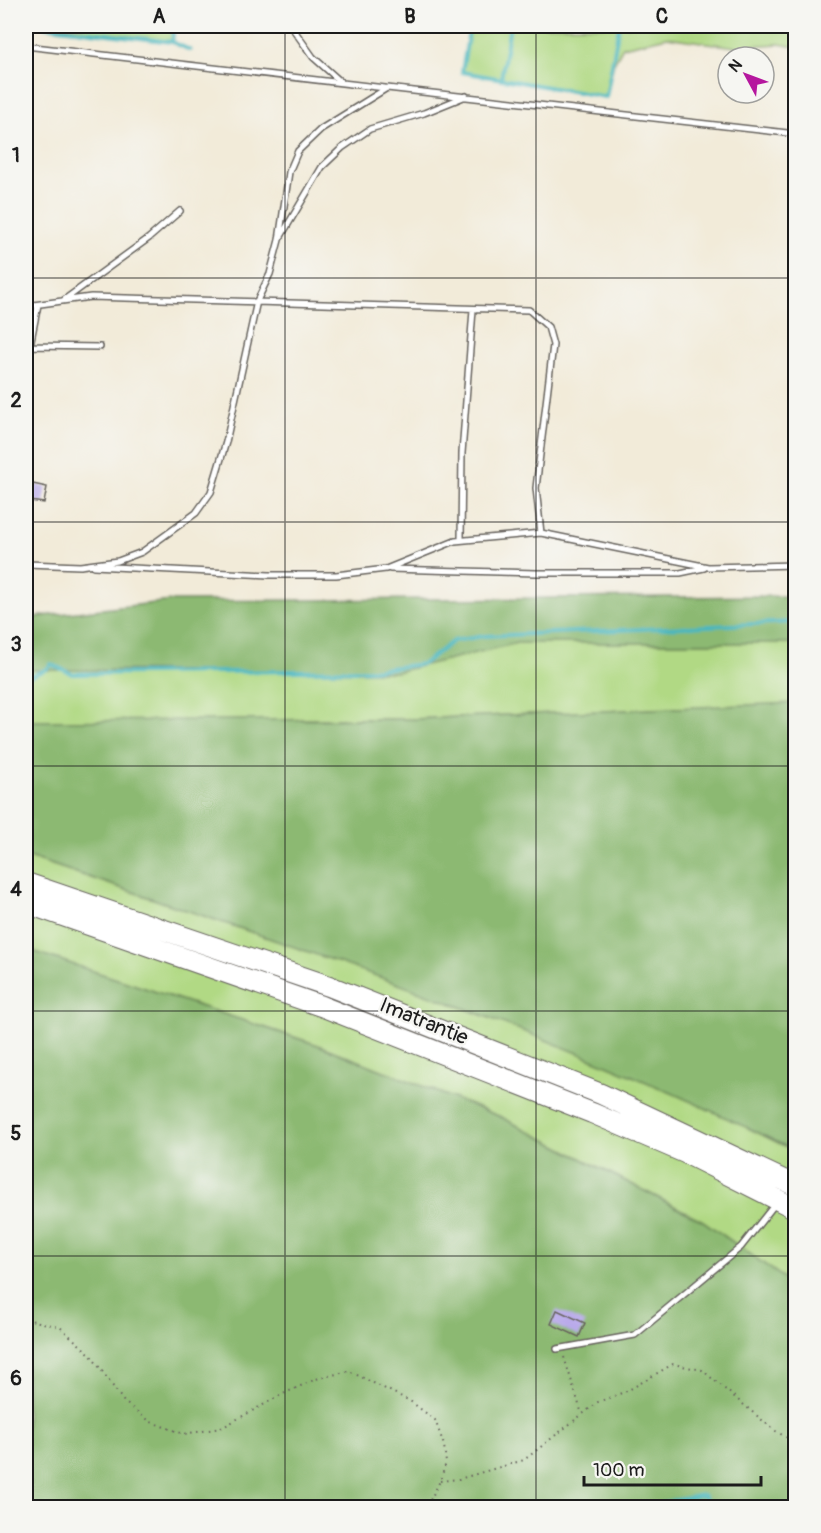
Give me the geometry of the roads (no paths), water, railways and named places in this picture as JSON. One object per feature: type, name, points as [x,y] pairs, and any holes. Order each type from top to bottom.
[{"type":"highway","name":"Imatrantie","points":[[26,883],[329,986],[601,1095],[795,1186]]},
{"type":"highway","name":"Imatrantie","points":[[26,903],[321,1006],[592,1113],[685,1153],[787,1205]]},
{"type":"lane","points":[[291,26],[314,57],[343,83]]},
{"type":"lane","points":[[26,46],[795,134]]},
{"type":"lane","points":[[80,566],[118,561],[142,552],[196,513],[211,492],[226,442],[257,302],[270,274],[279,240],[283,196],[289,172],[298,151],[321,129],[387,88]]},
{"type":"lane","points":[[279,240],[322,167],[342,148],[370,129],[424,113],[468,95]]},
{"type":"lane","points":[[62,301],[149,238],[180,211]]},
{"type":"lane","points":[[26,306],[91,297],[529,310],[548,327],[553,345],[536,488],[541,533]]},
{"type":"lane","points":[[26,364],[38,304]]},
{"type":"lane","points":[[461,540],[461,464],[473,310]]},
{"type":"lane","points":[[30,346],[100,346]]},
{"type":"lane","points":[[386,569],[461,540],[541,533],[708,567]]},
{"type":"lane","points":[[26,564],[269,575],[336,575],[386,569],[490,573],[680,573],[708,567],[795,565]]},
{"type":"lane","points":[[557,1349],[635,1335],[741,1247],[787,1205]]},
{"type":"waterway","points":[[43,26],[172,42],[190,50]]},
{"type":"waterway","points":[[172,42],[174,26]]},
{"type":"waterway","points":[[470,26],[462,72],[606,97],[619,26]]},
{"type":"waterway","points":[[501,79],[510,26]]},
{"type":"waterway","points":[[26,673],[31,676],[47,669],[51,664],[72,674],[372,670],[423,664],[453,641],[484,636],[796,622]]},
{"type":"waterway","points":[[662,1503],[703,1495],[711,1508]]}]
